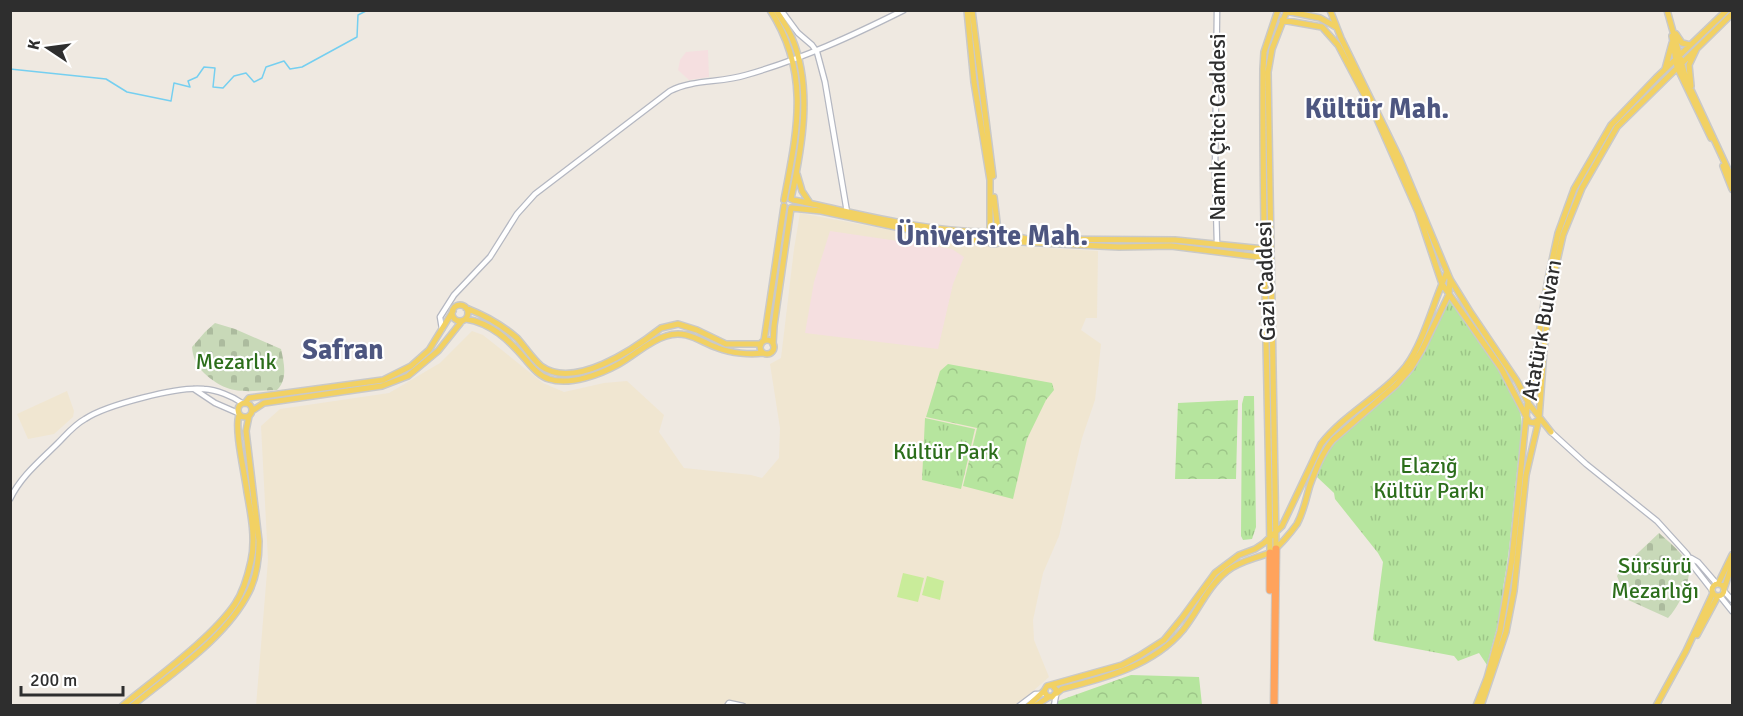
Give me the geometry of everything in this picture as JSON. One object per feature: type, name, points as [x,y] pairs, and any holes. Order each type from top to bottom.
[{"type":"highway","points":[[1272,705],[1273,551]]},
{"type":"main road","points":[[764,353],[760,348],[763,342],[795,145],[798,109],[796,59],[770,10]]},
{"type":"main road","points":[[453,311],[456,320],[483,324],[508,340],[540,375],[548,379],[563,381],[573,380],[618,365],[654,341],[678,334],[688,335],[727,351],[767,354],[772,351],[791,208],[794,205],[792,199],[804,111],[803,90],[790,33],[776,10]]},
{"type":"main road","points":[[967,10],[974,82],[990,180],[990,231],[987,237],[989,240]]},
{"type":"main road","points":[[972,10],[999,241]]},
{"type":"main road","name":"Gazi Caddesi","points":[[1273,551],[1270,537],[1263,249],[1263,65],[1264,52],[1278,10]]},
{"type":"main road","points":[[1666,10],[1674,32],[1678,62],[1732,178]]},
{"type":"main road","name":"Atatürk Bulvarı","points":[[1481,705],[1506,632],[1512,601],[1526,475],[1537,419],[1551,288],[1563,235],[1582,188],[1617,127],[1662,82],[1690,45],[1727,10]]},
{"type":"main road","points":[[1286,11],[1317,17],[1338,28]]},
{"type":"main road","name":"Gazi Caddesi","points":[[1273,551],[1276,531],[1268,72],[1272,49],[1286,11]]},
{"type":"main road","points":[[1313,25],[1317,17],[1327,11]]},
{"type":"main road","points":[[1322,27],[1327,11]]},
{"type":"main road","points":[[1327,11],[1338,28],[1405,170],[1450,279],[1517,381],[1537,419],[1551,432]]},
{"type":"main road","name":"Atatürk Bulvarı","points":[[1476,705],[1487,678],[1500,631],[1512,559],[1526,419],[1548,279],[1558,233],[1575,189],[1611,125],[1665,70],[1696,48],[1732,14]]},
{"type":"main road","points":[[1275,19],[1322,27],[1338,45],[1376,117],[1418,212],[1442,284],[1501,368],[1526,419],[1531,424],[1537,419]]},
{"type":"main road","points":[[1665,70],[1674,32]]},
{"type":"main road","points":[[1674,32],[1682,43],[1690,45]]},
{"type":"main road","points":[[1673,41],[1684,83],[1713,141],[1732,189]]},
{"type":"main road","points":[[1690,88],[1689,65],[1696,48]]},
{"type":"main road","points":[[1662,82],[1675,78],[1684,83]]},
{"type":"main road","points":[[797,173],[802,191],[812,204]]},
{"type":"main road","points":[[784,203],[792,199],[847,212],[948,230],[990,231],[1027,238],[1139,238],[1217,243],[1271,250]]},
{"type":"main road","points":[[784,203],[791,208],[812,209],[938,236],[977,241],[989,240],[994,243],[999,241],[1119,247],[1171,246],[1271,259]]},
{"type":"main road","points":[[1028,705],[1043,693],[1047,686],[1122,664],[1164,640],[1210,577],[1239,555],[1255,549],[1282,526],[1312,462],[1329,434],[1359,410],[1407,365],[1431,314],[1447,272]]},
{"type":"main road","points":[[1035,705],[1062,689],[1128,670],[1145,661],[1183,630],[1208,593],[1227,571],[1252,558],[1273,551],[1299,518],[1310,485],[1333,440],[1396,385],[1411,368],[1449,294],[1450,279]]},
{"type":"main road","points":[[122,705],[224,618],[236,603],[241,591],[252,560],[253,544],[238,420],[239,406],[249,398],[383,380],[411,366],[429,350],[453,311],[459,306],[496,323],[517,339],[540,365],[558,374],[569,374],[605,364],[661,328],[671,325],[686,326],[726,344],[770,341],[773,344]]},
{"type":"main road","points":[[239,414],[243,417],[251,414],[264,403],[382,386],[408,376],[438,351],[464,320],[468,312],[466,308]]},
{"type":"main road","points":[[132,705],[214,637],[231,619],[250,589],[259,558],[259,541],[246,431],[252,407],[244,403]]},
{"type":"main road","points":[[1537,419],[1551,432]]},
{"type":"main road","points":[[1719,592],[1718,584],[1732,555]]},
{"type":"main road","points":[[1658,705],[1732,565]]},
{"type":"main road","points":[[1053,686],[1053,696]]},
{"type":"main road","points":[[1043,693],[1053,696]]},
{"type":"street","points":[[781,10],[798,33],[817,52],[825,82],[847,212]]},
{"type":"street","points":[[442,329],[440,317],[454,295],[490,257],[517,214],[550,181],[670,91],[680,86],[738,78],[817,52],[904,10]]},
{"type":"street","name":"Namık Çitci Caddesi","points":[[1217,10],[1215,172],[1217,243]]},
{"type":"street","points":[[10,499],[30,470],[82,420],[104,410],[148,397],[194,389],[207,389],[244,403]]},
{"type":"street","points":[[194,389],[215,403],[239,414]]},
{"type":"street","points":[[1551,432],[1589,466],[1658,521],[1718,584]]},
{"type":"street","points":[[1691,558],[1694,567],[1719,592],[1732,611]]},
{"type":"street","points":[[1719,592],[1732,600]]},
{"type":"street","points":[[1019,705],[1035,694],[1043,693]]},
{"type":"street","points":[[1053,696],[1054,705]]},
{"type":"street","points":[[727,705],[744,705]]},
{"type":"shaded area","points":[[708,50],[709,77],[689,80],[678,70],[680,60],[686,52]]},
{"type":"shaded area","points":[[800,213],[960,243],[1098,251],[1097,318],[1086,318],[1081,330],[1101,344],[1095,400],[1082,438],[1059,536],[1043,573],[1033,620],[1034,640],[1049,677],[1032,692],[1044,703],[1040,705],[256,706],[268,560],[261,426],[280,409],[389,393],[440,363],[472,331],[483,335],[543,383],[564,392],[604,383],[627,381],[664,415],[659,432],[684,468],[762,478],[779,458],[780,428],[770,364],[781,358]]},
{"type":"shaded area","points":[[830,231],[952,249],[964,257],[953,284],[938,349],[805,333],[814,282]]},
{"type":"shaded area","points":[[67,391],[74,411],[73,417],[54,434],[28,439],[17,414]]},
{"type":"green space","name":"Elazığ Kültür Parkı","points":[[1450,300],[1501,369],[1516,399],[1522,424],[1504,591],[1487,665],[1479,653],[1458,661],[1454,656],[1373,639],[1383,562],[1335,499],[1334,493],[1317,477],[1326,453],[1336,441],[1410,375]]},
{"type":"green space","name":"Mezarlık","points":[[215,323],[281,349],[284,376],[277,390],[230,389],[221,386],[201,370],[195,361],[192,347]]},
{"type":"green space","points":[[948,364],[1052,383],[1054,390],[1046,400],[1027,439],[1013,499],[963,486],[977,428],[926,417],[940,371]]},
{"type":"green space","points":[[1244,396],[1254,396],[1256,527],[1252,539],[1243,540],[1241,536],[1242,404]]},
{"type":"green space","points":[[1238,400],[1236,479],[1175,479],[1178,403]]},
{"type":"green space","name":"Kültür Park","points":[[925,418],[975,429],[961,489],[922,480]]},
{"type":"green space","name":"Sürsürü Mezarlığı","points":[[1659,533],[1683,556],[1689,571],[1684,593],[1668,618],[1626,599],[1617,576],[1621,569]]},
{"type":"green space","points":[[903,573],[924,578],[918,602],[897,597]]},
{"type":"green space","points":[[927,576],[944,581],[940,600],[922,595]]},
{"type":"green space","points":[[1131,675],[1199,677],[1202,705],[1044,706]]},
{"type":"waterway","points":[[10,69],[106,79],[127,92],[171,101],[174,83],[190,87],[188,81],[197,77],[204,67],[215,68],[213,87],[223,88],[234,76],[246,73],[254,82],[262,78],[266,67],[284,61],[290,69],[302,67],[357,37],[358,15],[368,10]]},
{"type":"district","name":"Kültür Mah.","points":[[1377,108]]},
{"type":"district","name":"Üniversite Mah.","points":[[992,235]]},
{"type":"district","name":"Safran","points":[[343,349]]}]
